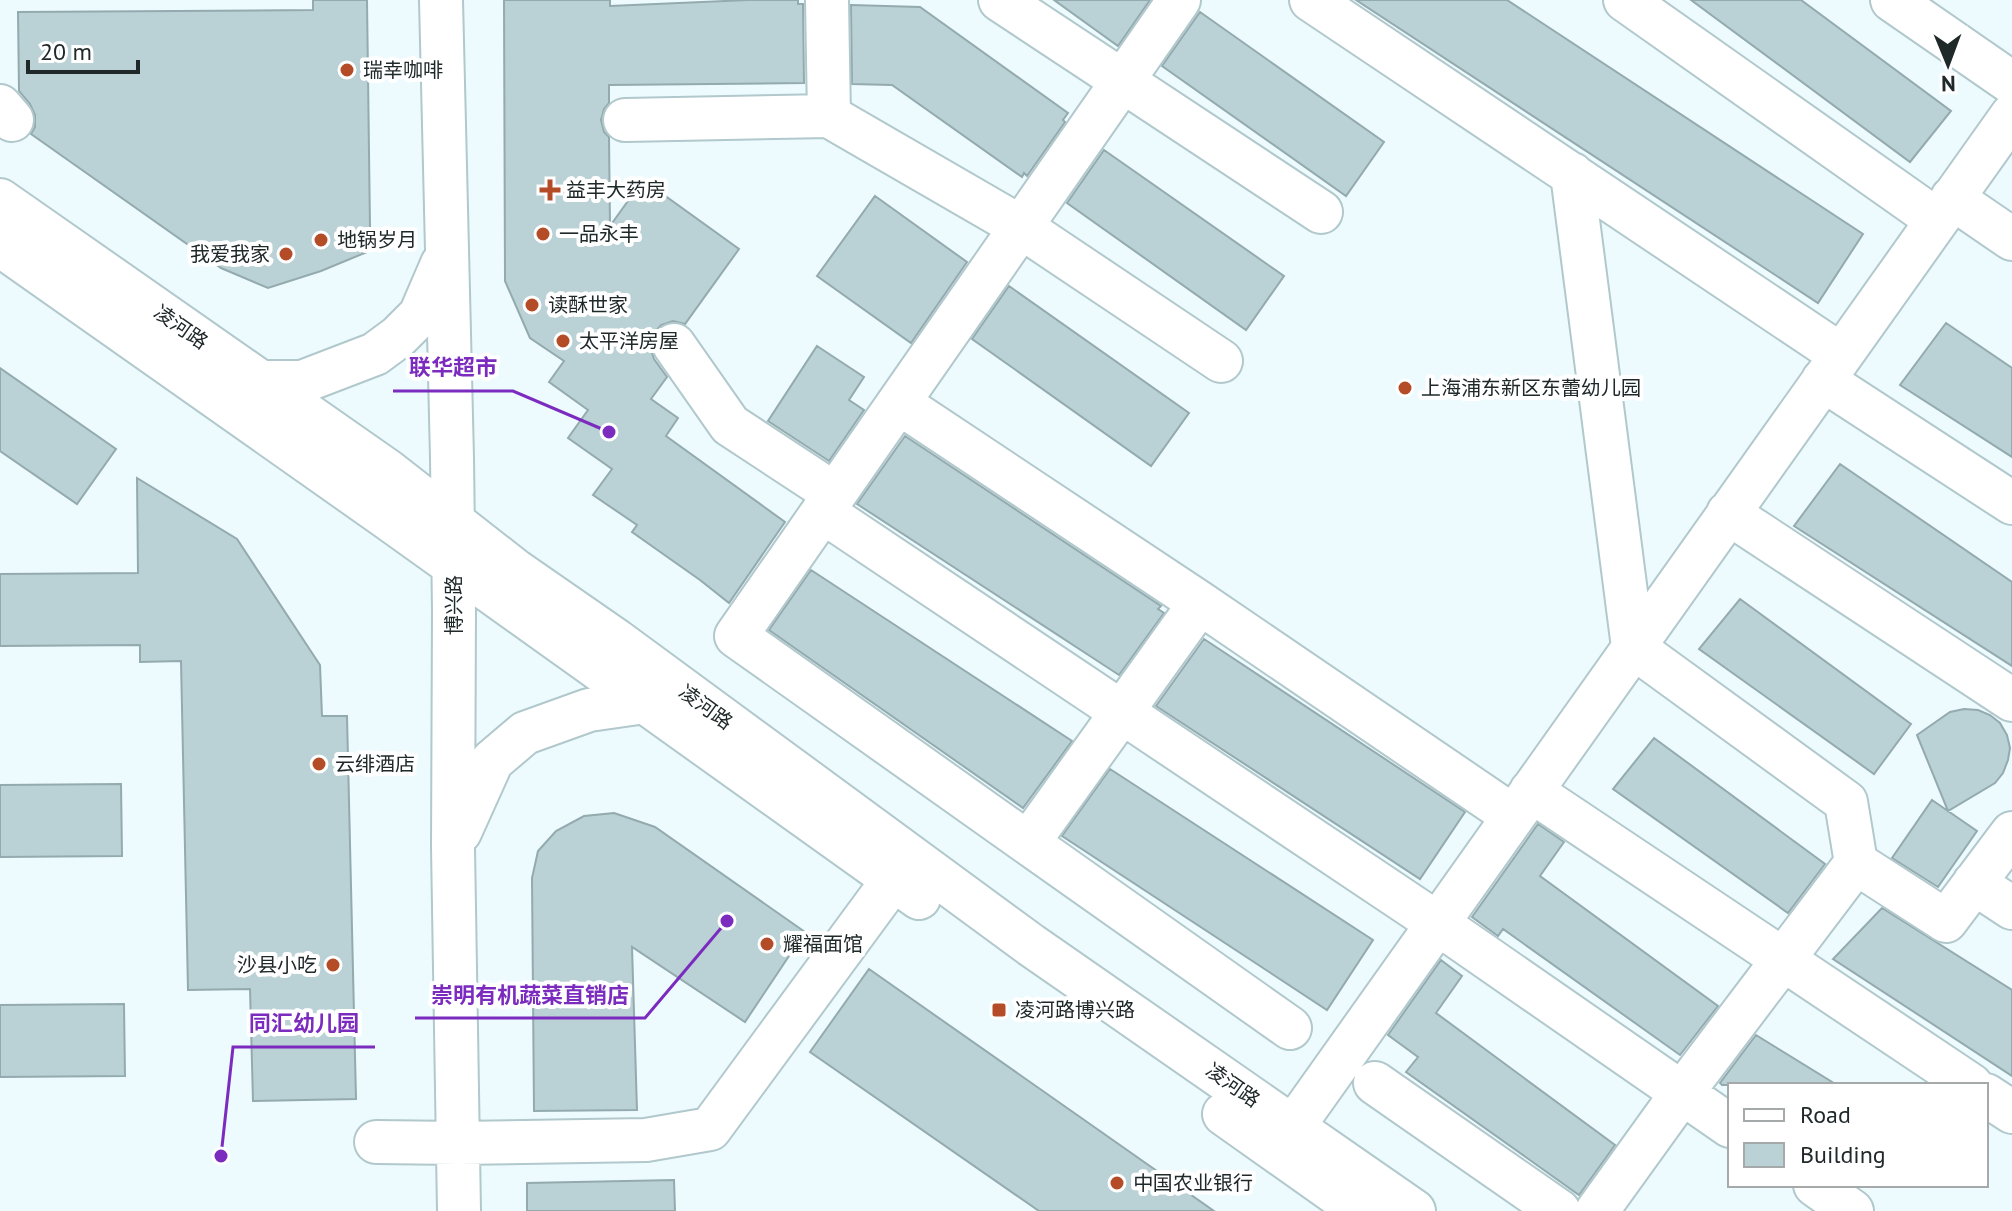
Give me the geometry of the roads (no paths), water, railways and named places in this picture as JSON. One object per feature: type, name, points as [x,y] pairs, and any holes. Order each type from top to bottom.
[{"type":"street","name":"博兴路","points":[[441,0],[454,566],[453,847],[459,1211]]},
{"type":"street","points":[[827,0],[829,116]]},
{"type":"street","points":[[1000,0],[1321,212]]},
{"type":"street","points":[[1179,0],[736,636],[1290,1028]]},
{"type":"street","points":[[1311,0],[1572,174],[2012,503]]},
{"type":"street","points":[[1625,0],[1944,209],[2012,239]]},
{"type":"street","points":[[1892,0],[2012,83]]},
{"type":"street","points":[[1293,1127],[2012,115]]},
{"type":"street","points":[[625,120],[829,116],[1021,227],[1221,361]]},
{"type":"street","points":[[1572,174],[1633,647],[1846,802],[1856,863],[1597,1211]]},
{"type":"street","name":"凌河路","points":[[0,200],[388,471],[516,571],[617,641],[1031,945],[1414,1211]]},
{"type":"street","name":"凌河路","points":[[0,245],[1361,1211]]},
{"type":"street","points":[[259,382],[302,382],[375,354],[420,315],[447,251]]},
{"type":"street","points":[[674,345],[730,425],[829,503],[1122,712],[1437,923],[1728,1125]]},
{"type":"street","points":[[899,403],[1200,603],[1522,804],[1783,960],[1968,1083]]},
{"type":"street","points":[[1728,513],[2012,700]]},
{"type":"street","points":[[1028,843],[1200,603]]},
{"type":"street","points":[[453,847],[492,761],[525,733],[589,710],[645,702]]},
{"type":"street","points":[[1856,863],[1946,921],[2012,833]]},
{"type":"street","points":[[376,1142],[646,1140],[710,1129],[893,880]]},
{"type":"street","points":[[1974,883],[2012,908]]},
{"type":"street","points":[[1375,1083],[1559,1211]]},
{"type":"street","points":[[1988,1096],[2012,1112]]},
{"type":"street","points":[[1818,1187],[1852,1211]]},
{"type":"place","name":"瑞幸咖啡","points":[[347,70]]},
{"type":"place","name":"益丰大药房","points":[[550,190]]},
{"type":"place","name":"一品永丰","points":[[543,234]]},
{"type":"place","name":"地锅岁月","points":[[321,240]]},
{"type":"place","name":"我爱我家","points":[[286,254]]},
{"type":"place","name":"读酥世家","points":[[532,305]]},
{"type":"place","name":"太平洋房屋","points":[[563,341]]},
{"type":"place","name":"上海浦东新区东蕾幼儿园","points":[[1405,388]]},
{"type":"place","name":"联华超市","points":[[609,432]]},
{"type":"place","name":"云绯酒店","points":[[319,764]]},
{"type":"place","name":"崇明有机蔬菜直销店","points":[[727,921]]},
{"type":"place","name":"耀福面馆","points":[[767,944]]},
{"type":"place","name":"沙县小吃","points":[[333,965]]},
{"type":"place","name":"凌河路博兴路","points":[[999,1010]]},
{"type":"place","name":"同汇幼儿园","points":[[221,1156]]},
{"type":"place","name":"中国农业银行","points":[[1117,1183]]}]
